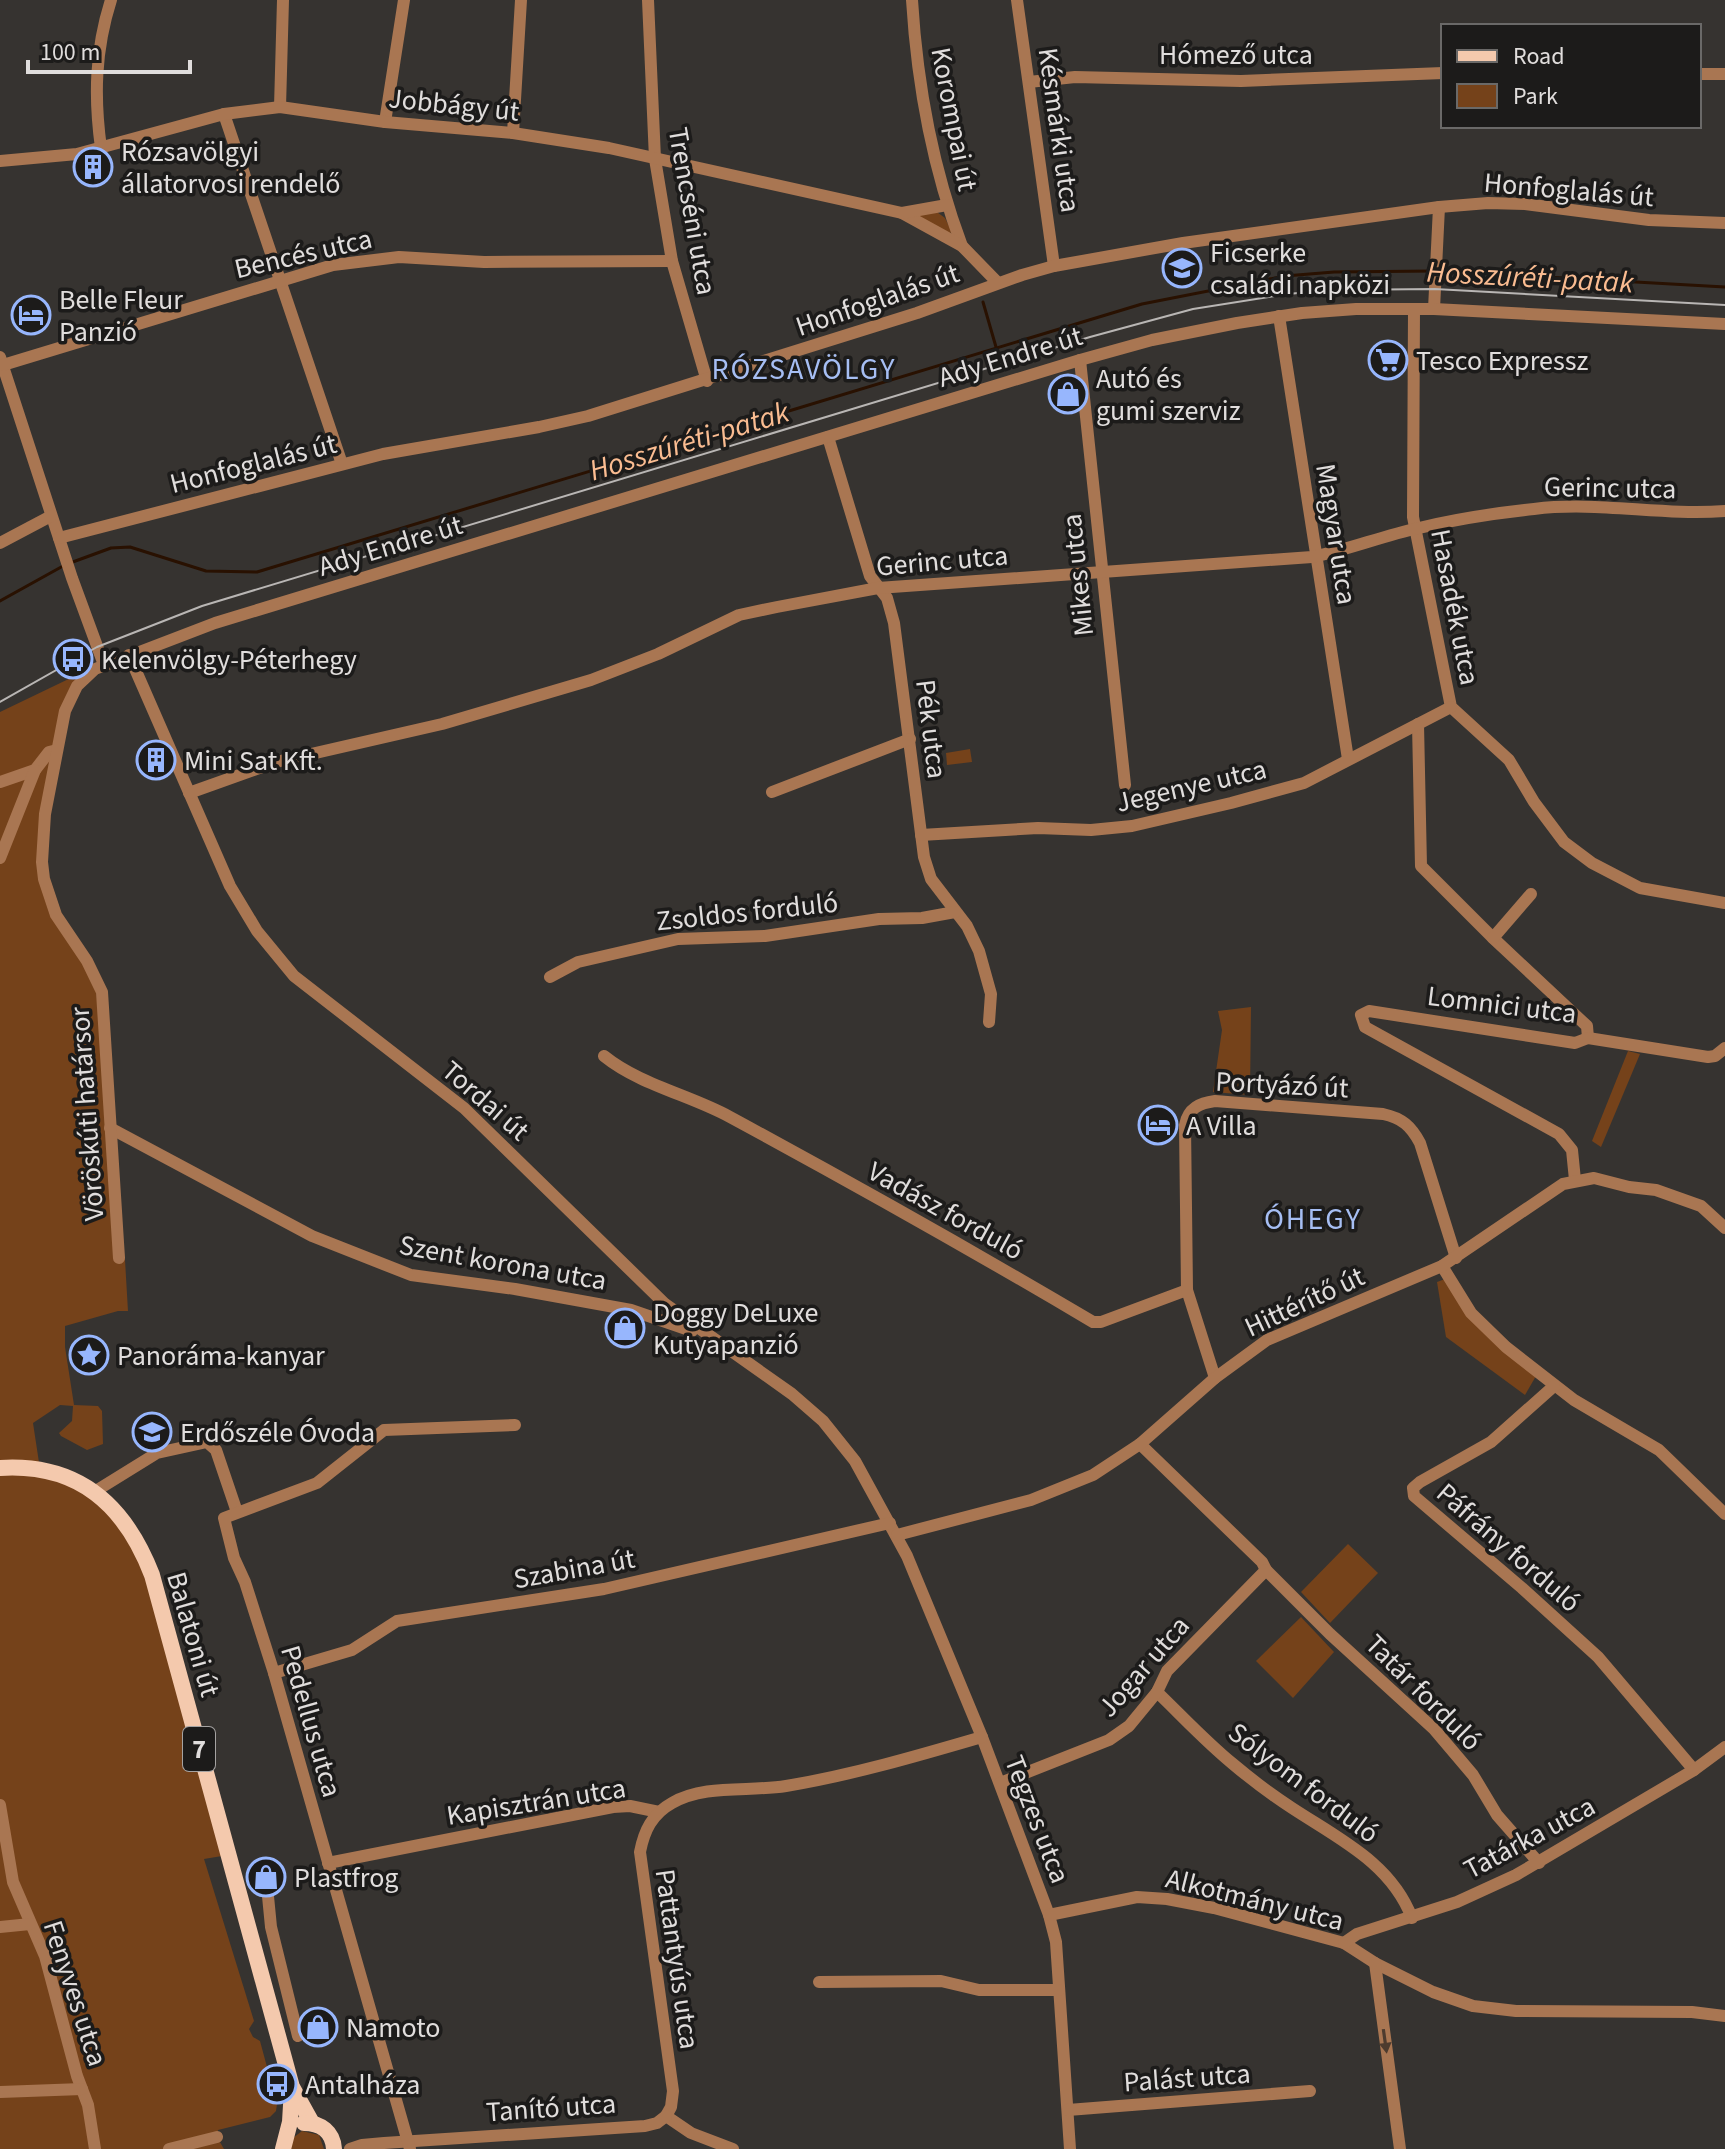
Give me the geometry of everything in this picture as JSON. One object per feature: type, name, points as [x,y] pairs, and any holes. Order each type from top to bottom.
[{"type":"main road","name":"Balatoni út","points":[[0,1468],[26,1467],[80,1482],[112,1506],[141,1546],[152,1575],[292,2087],[312,2123],[326,2130],[332,2143]]},
{"type":"main road","name":"Balatoni út","points":[[283,2149],[289,2130],[292,2087]]},
{"type":"main road","points":[[289,2130],[295,2125],[312,2123]]},
{"type":"street","points":[[101,148],[96,115],[96,75],[99,45],[111,0]]},
{"type":"street","points":[[280,107],[283,0]]},
{"type":"street","points":[[385,122],[404,0]]},
{"type":"street","points":[[513,133],[521,0]]},
{"type":"street","name":"Trencséni utca","points":[[648,0],[655,159],[672,261],[707,381]]},
{"type":"street","name":"Korompai út","points":[[912,0],[919,66],[947,205],[962,246]]},
{"type":"street","name":"Késmárki utca","points":[[1017,0],[1054,266]]},
{"type":"street","name":"Hómező utca","points":[[1029,82],[1075,77],[1241,81],[1441,73]]},
{"type":"street","points":[[1701,74],[1725,74]]},
{"type":"street","name":"Jobbágy út","points":[[0,161],[56,157],[101,148],[224,114],[280,107],[385,122],[513,133],[609,148],[902,213],[962,246],[998,283]]},
{"type":"street","points":[[224,114],[342,464]]},
{"type":"street","name":"Honfoglalás út","points":[[59,538],[383,454],[539,427],[707,381],[1054,266],[1183,243],[1439,207],[1488,203],[1525,204],[1649,220],[1725,223]]},
{"type":"street","name":"Jobbágy út","points":[[902,213],[947,205]]},
{"type":"street","points":[[1434,309],[1439,207]]},
{"type":"street","name":"Bencés utca","points":[[1,361],[333,265],[399,257],[484,262],[672,261]]},
{"type":"street","name":"Ady Endre út","points":[[104,665],[215,623],[1152,340],[1279,316],[1356,309],[1434,309],[1725,324]]},
{"type":"street","name":"Hasadék utca","points":[[1414,309],[1415,528],[1451,707],[1509,760],[1534,802],[1564,842],[1592,863],[1640,888],[1725,903]]},
{"type":"street","name":"Magyar utca","points":[[1279,316],[1348,759]]},
{"type":"street","name":"Mikes utca","points":[[1080,360],[1125,785]]},
{"type":"street","points":[[1,361],[5,393],[104,665]]},
{"type":"street","name":"Pék utca","points":[[828,437],[870,576],[887,598],[894,623],[928,873],[967,926],[982,961],[991,994],[989,1022]]},
{"type":"street","name":"Gerinc utca","points":[[189,793],[276,762],[442,724],[591,680],[658,654],[739,615],[878,588],[1317,556],[1415,528],[1560,507],[1606,506],[1700,513],[1725,511]]},
{"type":"street","points":[[0,543],[51,516]]},
{"type":"street","name":"Tordai út","points":[[129,655],[246,914],[294,976],[464,1108],[665,1304],[792,1394],[823,1421],[855,1461],[893,1529]]},
{"type":"street","name":"Vöröskúti határsor","points":[[104,665],[88,673],[69,698],[45,814],[42,862],[44,879],[56,915],[87,961],[102,992],[119,1258]]},
{"type":"street","name":"Jegenye utca","points":[[921,835],[1038,828],[1091,830],[1144,824],[1304,783],[1451,707]]},
{"type":"street","name":"Lomnici utca","points":[[1418,724],[1421,866],[1587,1026],[1588,1038],[1575,1043],[1369,1011],[1361,1015],[1365,1027],[1559,1134],[1572,1150],[1575,1180]]},
{"type":"street","points":[[772,792],[910,739]]},
{"type":"street","points":[[0,858],[35,770],[49,752],[57,750]]},
{"type":"street","points":[[0,782],[35,770]]},
{"type":"street","points":[[1493,938],[1531,894]]},
{"type":"street","name":"Zsoldos forduló","points":[[550,977],[578,962],[678,939],[765,936],[879,919],[922,918],[955,912]]},
{"type":"street","points":[[1588,1038],[1708,1057],[1725,1048]]},
{"type":"street","name":"Vadász forduló","points":[[604,1056],[620,1068],[704,1103],[892,1205],[1093,1322],[1101,1322],[1187,1290]]},
{"type":"street","name":"Portyázó út","points":[[1187,1290],[1185,1125],[1188,1113],[1201,1103],[1215,1101],[1383,1114],[1402,1121],[1420,1143],[1456,1258]]},
{"type":"street","name":"Szent korona utca","points":[[110,1128],[322,1241],[411,1275],[515,1289],[631,1310],[721,1342]]},
{"type":"street","points":[[1575,1180],[1594,1178],[1656,1190],[1701,1206],[1725,1228]]},
{"type":"street","name":"Hittérítő út","points":[[893,1529],[1031,1500],[1067,1488],[1140,1444],[1215,1378],[1267,1340],[1442,1266],[1563,1184],[1575,1180]]},
{"type":"street","points":[[1442,1266],[1471,1313],[1554,1386],[1659,1450],[1725,1514]]},
{"type":"street","points":[[1187,1290],[1215,1378]]},
{"type":"street","name":"Páfrány forduló","points":[[1554,1386],[1491,1442],[1420,1482],[1413,1488],[1414,1496],[1598,1657],[1694,1770]]},
{"type":"street","points":[[237,1512],[317,1483],[384,1430],[515,1425]]},
{"type":"street","name":"Pedellus utca","points":[[94,1492],[157,1453],[207,1442],[216,1450],[237,1512],[227,1516],[224,1523],[274,1673],[409,2145]]},
{"type":"street","points":[[1140,1444],[1262,1562],[1266,1570]]},
{"type":"street","name":"Szabina út","points":[[274,1673],[352,1650],[397,1621],[604,1589],[893,1529]]},
{"type":"street","name":"Tegzes utca","points":[[893,1529],[982,1737],[1049,1915],[1056,1942],[1070,2149]]},
{"type":"street","name":"Tatár forduló","points":[[1266,1570],[1330,1634],[1434,1729],[1473,1775],[1497,1815],[1539,1863]]},
{"type":"street","name":"Jogar utca","points":[[1000,1783],[1109,1740],[1129,1726],[1157,1692],[1167,1671],[1266,1570]]},
{"type":"street","name":"Sólyom forduló","points":[[1157,1692],[1232,1764],[1372,1862],[1405,1900],[1412,1918]]},
{"type":"street","name":"Kapisztrán utca","points":[[328,1863],[613,1807],[630,1806],[659,1812],[693,1794],[782,1786],[826,1778],[982,1737]]},
{"type":"street","name":"Tatárka utca","points":[[1344,1943],[1369,1930],[1457,1902],[1539,1863],[1694,1770],[1725,1747]]},
{"type":"street","name":"Fenyves utca","points":[[0,1807],[13,1882],[45,1956],[88,2105],[95,2149]]},
{"type":"street","name":"Pattantyús utca","points":[[659,1812],[644,1831],[640,1852],[673,2091],[666,2116]]},
{"type":"street","points":[[267,1886],[271,1927],[298,2036]]},
{"type":"street","name":"Alkotmány utca","points":[[1049,1915],[1106,1902],[1149,1897],[1214,1908],[1344,1943],[1375,1963],[1433,1992],[1473,2006],[1516,2011],[1692,2012],[1725,2016]]},
{"type":"street","points":[[0,1927],[30,1924]]},
{"type":"street","points":[[1375,1963],[1400,2149]]},
{"type":"street","points":[[819,1982],[941,1981],[979,1990],[1059,1990]]},
{"type":"street","points":[[271,2012],[290,2006]]},
{"type":"street","points":[[0,2092],[82,2089]]},
{"type":"street","name":"Palást utca","points":[[1068,2110],[1310,2091]]},
{"type":"street","points":[[666,2116],[691,2133],[733,2149]]},
{"type":"street","name":"Tanító utca","points":[[332,2143],[356,2147],[409,2145],[645,2126],[657,2123],[666,2116]]},
{"type":"street","points":[[169,2149],[217,2137]]},
{"type":"green space","points":[[937,212],[945,218],[952,232],[948,234],[919,218],[920,214]]},
{"type":"green space","points":[[79,674],[82,679],[69,698],[45,814],[46,890],[95,975],[128,1311],[65,1326],[74,1405],[98,1406],[102,1411],[103,1444],[87,1450],[61,1436],[59,1433],[72,1421],[73,1406],[60,1405],[33,1423],[40,1469],[80,1482],[141,1546],[228,1855],[204,1859],[254,2021],[249,2029],[253,2037],[260,2041],[277,2104],[276,2111],[270,2117],[218,2130],[217,2137],[224,2149],[0,2149],[0,712]]},
{"type":"green space","points":[[970,749],[972,762],[947,765],[946,753]]},
{"type":"green space","points":[[1251,1007],[1250,1095],[1213,1092],[1222,1030],[1218,1011]]},
{"type":"green space","points":[[1628,1051],[1640,1054],[1601,1147],[1592,1141]]},
{"type":"green space","points":[[1445,1279],[1536,1376],[1525,1395],[1446,1337],[1437,1282]]},
{"type":"green space","points":[[1348,1544],[1378,1573],[1330,1623],[1301,1592]]},
{"type":"green space","points":[[1301,1617],[1334,1652],[1293,1698],[1256,1661]]},
{"type":"green space","points":[[302,2131],[319,2135],[324,2149],[290,2149],[293,2138]]},
{"type":"waterway","name":"Hosszúréti-patak","points":[[70,563],[111,548],[130,547],[206,571],[257,572],[1142,304],[1285,276],[1433,271]]},
{"type":"waterway","name":"Hosszúréti-patak","points":[[1441,271],[1725,287]]},
{"type":"waterway","points":[[983,302],[996,347]]},
{"type":"waterway","name":"Hosszúréti-patak","points":[[0,601],[63,566]]},
{"type":"tram line","points":[[0,702],[97,647],[202,606],[1090,337],[1193,309],[1329,290],[1435,289],[1725,305]]},
{"type":"place","name":"Rózsavölgyi állatorvosi rendelő","points":[[93,167]]},
{"type":"place","name":"Ficserke családi napközi","points":[[1182,268]]},
{"type":"place","name":"Belle Fleur Panzió","points":[[31,315]]},
{"type":"place","name":"Tesco Expressz","points":[[1388,360]]},
{"type":"place","name":"Autó és gumi szerviz","points":[[1068,394]]},
{"type":"place","name":"Kelenvölgy-Péterhegy","points":[[73,659]]},
{"type":"place","name":"Mini Sat Kft.","points":[[156,760]]},
{"type":"place","name":"A Villa","points":[[1158,1125]]},
{"type":"place","name":"Doggy DeLuxe Kutyapanzió","points":[[625,1328]]},
{"type":"place","name":"Panoráma-kanyar","points":[[89,1355]]},
{"type":"place","name":"Erdőszéle Óvoda","points":[[152,1432]]},
{"type":"place","name":"Plastfrog","points":[[266,1877]]},
{"type":"place","name":"Namoto","points":[[318,2027]]},
{"type":"place","name":"Antalháza","points":[[277,2084]]},
{"type":"district","name":"RÓZSAVÖLGY","points":[[804,369]]},
{"type":"district","name":"ÓHEGY","points":[[1313,1219]]}]
